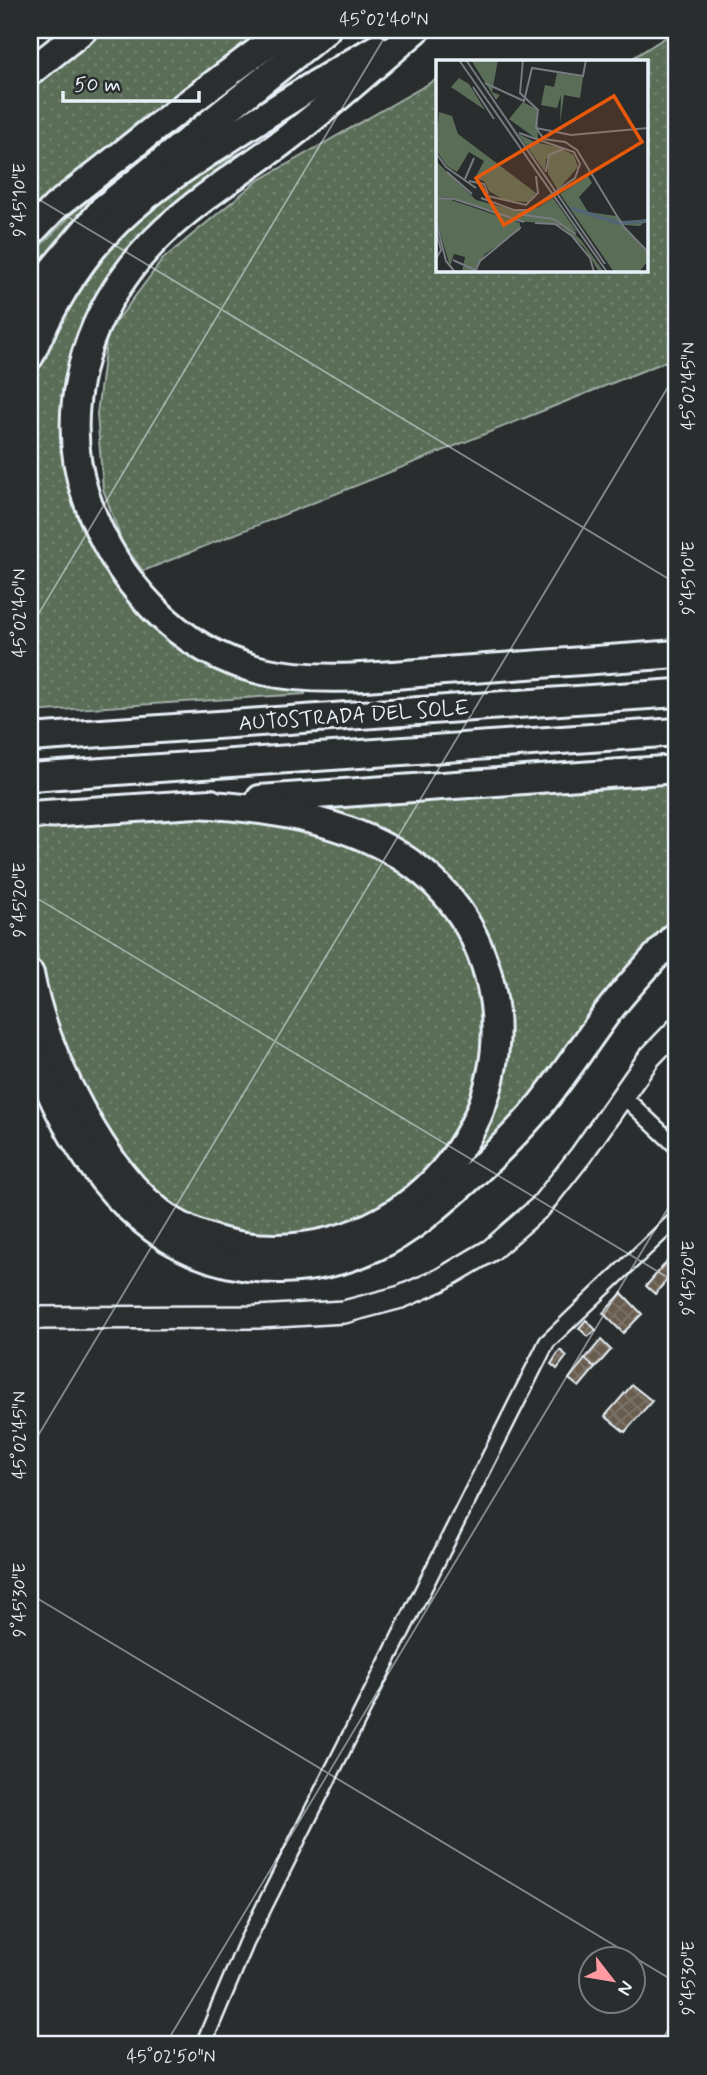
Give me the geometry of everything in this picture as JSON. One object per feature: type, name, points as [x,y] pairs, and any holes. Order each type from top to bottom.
[{"type":"highway","points":[[30,72],[83,30]]},
{"type":"highway","points":[[30,233],[66,198],[286,30]]},
{"type":"highway","points":[[30,311],[53,269],[103,209],[326,30]]},
{"type":"highway","points":[[30,356],[45,322],[81,263],[104,234],[130,210],[177,172],[303,90],[410,30]]},
{"type":"highway","points":[[416,30],[318,114],[198,201],[142,253],[106,304],[93,330],[85,355],[75,408],[79,470],[103,540],[131,584],[167,621],[211,651],[263,671],[355,677],[677,654]]},
{"type":"highway","name":"AUTOSTRADA DEL SOLE","points":[[30,738],[677,693]]},
{"type":"highway","name":"AUTOSTRADA DEL SOLE","points":[[30,777],[677,732]]},
{"type":"highway","points":[[30,815],[677,769]]},
{"type":"highway","points":[[30,974],[33,992],[58,1062],[91,1128],[131,1184],[174,1222],[205,1236],[261,1248],[294,1248],[326,1243],[355,1234],[388,1217],[421,1194],[441,1174],[464,1142],[486,1098],[497,1044],[492,987],[485,961],[474,935],[459,911],[424,872],[385,846],[360,835],[327,823],[268,810],[194,804]]},
{"type":"highway","points":[[30,1038],[51,1093],[83,1150],[116,1195],[158,1233],[192,1252],[229,1264],[277,1270],[310,1267],[344,1259],[376,1247],[413,1225],[486,1162],[533,1114],[608,1012],[677,934]]},
{"type":"street","points":[[30,1318],[270,1316],[344,1312],[401,1297],[440,1280],[491,1250],[560,1184],[649,1058],[677,1029]]},
{"type":"street","points":[[623,1096],[677,1147]]},
{"type":"street","points":[[203,2045],[246,1943],[548,1342],[677,1218]]},
{"type":"green space","points":[[97,30],[272,30],[145,116],[86,164],[30,222],[30,86]]},
{"type":"green space","points":[[673,30],[677,30],[677,357],[143,571],[122,542],[103,489],[97,414],[107,334],[163,259],[256,182],[436,80],[436,271],[648,271],[648,60],[630,60]]},
{"type":"green space","points":[[247,77],[30,293],[30,256],[73,213]]},
{"type":"green space","points":[[275,136],[141,243],[67,435],[136,604],[302,688],[305,694],[30,712],[30,399],[43,359],[57,330],[87,282],[122,237],[142,217],[186,183]]},
{"type":"green space","points":[[677,781],[677,926],[544,1090],[449,1188],[496,1101],[504,1071],[506,1029],[479,925],[318,812],[319,804]]},
{"type":"green space","points":[[222,814],[317,828],[424,880],[482,971],[490,1048],[455,1146],[400,1201],[335,1233],[244,1237],[190,1221],[136,1179],[72,1077],[42,984],[33,927],[30,824]]},
{"type":"building","points":[[677,1250],[677,1272],[674,1276],[672,1274],[655,1294],[646,1286]]},
{"type":"building","points":[[622,1293],[642,1314],[623,1333],[603,1313]]},
{"type":"building","points":[[586,1320],[596,1330],[588,1337],[579,1328]]},
{"type":"building","points":[[601,1340],[611,1350],[595,1368],[585,1359]]},
{"type":"building","points":[[560,1350],[567,1356],[557,1369],[551,1364]]},
{"type":"building","points":[[585,1359],[595,1368],[579,1387],[569,1379]]},
{"type":"building","points":[[632,1385],[652,1401],[625,1432],[605,1416]]}]
